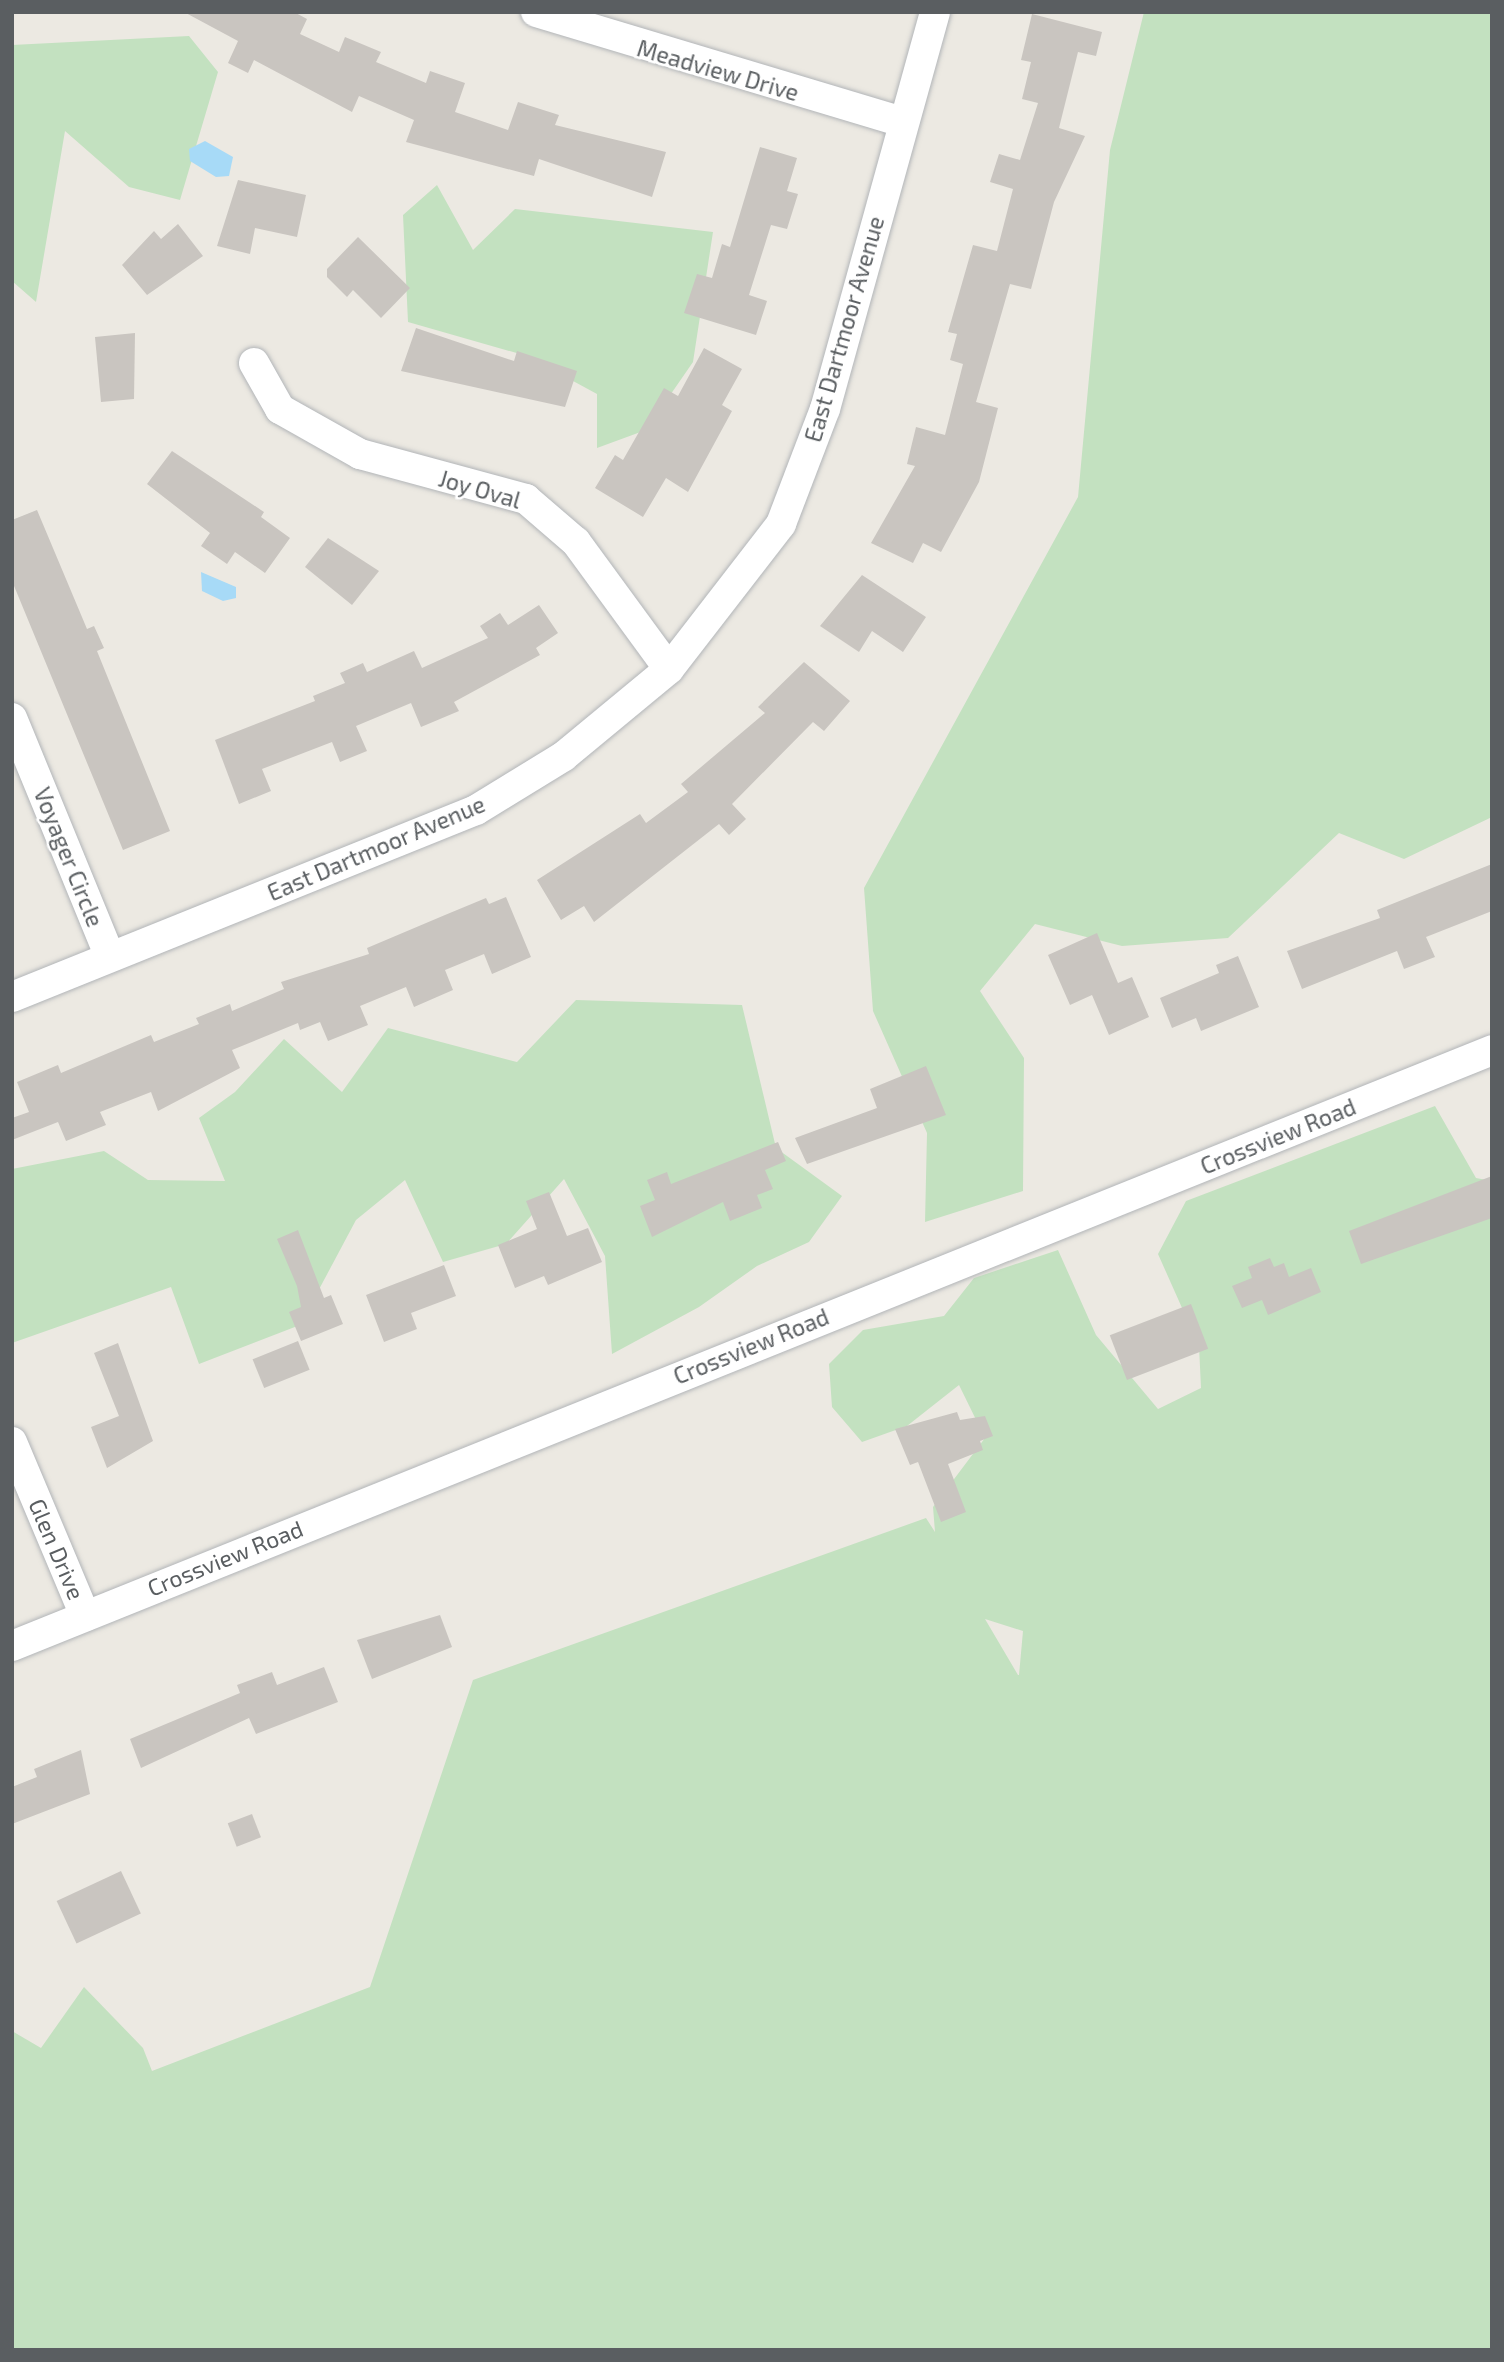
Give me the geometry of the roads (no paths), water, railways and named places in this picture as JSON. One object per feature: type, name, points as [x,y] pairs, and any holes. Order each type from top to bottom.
[{"type":"street","name":"Meadview Drive","points":[[536,12],[902,122]]},
{"type":"street","name":"East Dartmoor Avenue","points":[[12,997],[477,810],[564,756],[669,669],[781,524],[825,409],[902,122],[935,12]]},
{"type":"street","name":"Joy Oval","points":[[254,363],[281,409],[360,454],[526,499],[576,542],[669,669]]},
{"type":"street","name":"Voyager Circle","points":[[12,718],[110,957]]},
{"type":"street","name":"Crossview Road","points":[[12,1646],[1492,1050]]},
{"type":"street","name":"Glen Drive","points":[[12,1443],[85,1616]]},
{"type":"water","points":[[205,141],[233,157],[229,176],[216,177],[190,161],[189,149]]},
{"type":"water","points":[[201,572],[236,587],[236,598],[223,601],[202,591]]}]
